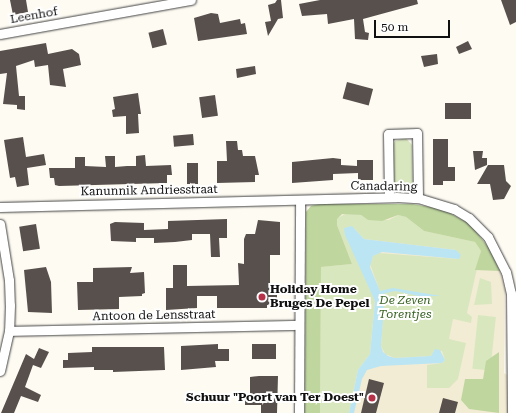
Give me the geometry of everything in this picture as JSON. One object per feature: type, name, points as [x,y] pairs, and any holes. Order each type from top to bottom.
[{"type":"street","name":"Leenhof","points":[[0,34],[191,0]]},
{"type":"street","points":[[389,197],[388,134],[417,133],[418,198]]},
{"type":"street","name":"Canadaring","points":[[300,200],[389,197],[418,198],[454,209],[469,218],[488,237],[499,253],[511,293],[514,402],[512,413]]},
{"type":"street","points":[[299,413],[300,200]]},
{"type":"street","name":"Kanunnik Andriesstraat","points":[[0,207],[300,200]]},
{"type":"street","points":[[0,224],[9,280],[9,331],[0,371]]},
{"type":"street","name":"Antoon de Lensstraat","points":[[9,331],[299,325]]},
{"type":"green space","points":[[406,138],[412,145],[413,188],[411,191],[397,193],[393,190],[392,147],[395,141]]},
{"type":"green space","name":"De Zeven Torentjes","points":[[319,204],[412,204],[489,248],[500,271],[505,290],[504,373],[507,375],[508,413],[305,413],[306,212],[311,206]]},
{"type":"green space","points":[[319,204],[412,204],[442,209],[470,224],[489,248],[500,271],[475,270],[481,251],[475,242],[424,231],[406,217],[398,215],[382,221],[368,220],[361,215],[342,214],[337,219],[337,225],[352,264],[321,267],[320,413],[305,413],[306,212],[311,206]]},
{"type":"green space","points":[[347,213],[361,215],[368,220],[389,220],[398,215],[406,217],[424,231],[475,242],[481,251],[467,313],[472,317],[471,323],[453,319],[449,339],[466,343],[458,379],[449,388],[427,388],[427,365],[442,363],[445,360],[442,351],[434,351],[431,356],[395,358],[385,354],[381,346],[384,303],[370,264],[373,256],[379,253],[459,259],[456,250],[364,239],[355,229],[366,278],[375,301],[370,354],[358,370],[349,413],[320,413],[321,267],[352,264],[336,219]]},
{"type":"green space","points":[[480,278],[491,282],[492,304],[474,305]]},
{"type":"green space","points":[[478,315],[496,317],[490,371],[472,369]]},
{"type":"green space","points":[[499,352],[499,413],[469,409],[461,400],[465,379],[483,379],[486,361]]},
{"type":"water","points":[[352,226],[364,239],[456,250],[461,255],[459,259],[382,252],[373,256],[370,267],[380,291],[393,288],[441,296],[419,296],[395,291],[382,294],[384,308],[381,346],[383,352],[388,356],[395,358],[431,356],[435,349],[440,350],[445,360],[442,363],[381,366],[367,370],[362,379],[354,413],[349,413],[358,370],[370,354],[375,301],[345,235],[344,228]]},
{"type":"building","points":[[10,0],[26,0],[28,12],[13,15]]},
{"type":"building","points":[[277,0],[281,0],[283,18],[278,19],[268,36],[265,22],[271,21],[268,5],[275,3]]},
{"type":"building","points":[[320,0],[417,0],[418,4],[363,19],[365,32],[369,33],[368,40],[355,39],[354,19],[328,24],[327,14],[302,16],[299,4]]},
{"type":"building","points":[[501,0],[516,0],[516,22],[510,25]]},
{"type":"building","points":[[211,13],[218,14],[220,23],[240,19],[241,24],[245,23],[247,34],[198,41],[194,18]]},
{"type":"building","points":[[163,29],[167,45],[152,48],[148,33]]},
{"type":"building","points":[[468,41],[472,49],[459,54],[456,47]]},
{"type":"building","points":[[46,43],[48,54],[72,49],[79,54],[81,65],[63,69],[66,87],[50,85],[48,65],[35,67],[34,60],[16,66],[19,96],[25,96],[25,110],[17,109],[17,105],[3,104],[7,73],[0,74],[0,51]]},
{"type":"building","points":[[437,54],[438,64],[424,67],[421,56]]},
{"type":"building","points":[[255,66],[256,74],[237,78],[236,69]]},
{"type":"building","points":[[347,82],[373,89],[369,105],[343,98]]},
{"type":"building","points":[[138,93],[141,114],[138,114],[139,133],[126,134],[126,116],[113,117],[112,110],[115,109],[113,97]]},
{"type":"building","points":[[215,95],[218,116],[202,118],[199,97]]},
{"type":"building","points":[[445,103],[471,103],[471,119],[445,119]]},
{"type":"building","points":[[193,134],[194,145],[174,147],[173,136]]},
{"type":"building","points":[[23,137],[26,157],[44,154],[46,165],[27,168],[29,185],[17,187],[15,177],[10,178],[4,140]]},
{"type":"building","points":[[433,139],[448,139],[448,167],[455,167],[455,181],[443,181],[443,185],[433,185]]},
{"type":"building","points":[[226,141],[237,141],[238,150],[242,150],[243,156],[255,156],[259,175],[255,175],[255,182],[217,183],[217,161],[227,161]]},
{"type":"building","points":[[473,151],[483,151],[482,158],[487,158],[487,165],[475,170]]},
{"type":"building","points":[[145,155],[146,166],[171,165],[172,175],[167,175],[167,183],[59,186],[55,185],[54,178],[50,178],[49,168],[75,168],[75,157],[85,157],[85,166],[106,167],[105,156],[115,156],[115,167],[136,166],[136,156]]},
{"type":"building","points":[[333,158],[341,159],[341,165],[357,166],[357,160],[373,160],[373,180],[358,180],[358,173],[333,174],[333,180],[292,183],[292,162]]},
{"type":"building","points":[[187,163],[198,163],[198,184],[187,184]]},
{"type":"building","points":[[488,165],[504,165],[506,181],[511,186],[504,199],[493,200],[490,184],[477,184]]},
{"type":"building","points":[[227,219],[227,238],[219,238],[220,257],[211,257],[210,234],[192,234],[192,240],[175,242],[154,243],[154,238],[136,238],[136,242],[111,241],[110,224],[115,222],[144,223],[144,230],[168,229],[168,221]]},
{"type":"building","points":[[258,220],[280,222],[280,255],[270,255],[270,294],[277,294],[277,306],[267,305],[267,308],[217,308],[217,296],[197,296],[197,308],[166,310],[166,288],[173,288],[173,265],[187,265],[187,286],[239,285],[238,263],[244,264],[244,239],[246,234],[255,234]]},
{"type":"building","points":[[36,224],[40,249],[23,251],[19,227]]},
{"type":"building","points":[[46,267],[51,282],[52,313],[28,312],[24,270]]},
{"type":"building","points":[[132,267],[130,273],[144,272],[145,293],[142,294],[142,296],[119,297],[119,309],[78,310],[77,282],[93,282],[93,268]]},
{"type":"building","points":[[218,344],[218,349],[229,349],[229,361],[215,361],[216,367],[181,370],[181,346]]},
{"type":"building","points":[[252,344],[276,344],[276,359],[252,359]]},
{"type":"building","points":[[92,347],[164,347],[165,370],[113,372],[113,370],[94,370],[94,367],[63,368],[63,360],[68,360],[68,353],[92,352]]},
{"type":"building","points":[[39,348],[49,352],[41,368],[33,365],[25,387],[41,395],[38,402],[21,396],[14,413],[1,413],[26,354],[34,359]]},
{"type":"building","points":[[278,376],[277,413],[261,413],[261,405],[245,405],[245,398],[250,398],[250,377]]},
{"type":"building","name":"Schuur \"Poort van Ter Doest\"","points":[[369,379],[384,383],[376,413],[361,413]]},
{"type":"building","points":[[443,398],[458,402],[455,413],[439,413]]},
{"type":"place","name":"Holiday Home Bruges De Pepel","points":[[262,297]]},
{"type":"place","name":"Schuur \"Poort van Ter Doest\"","points":[[372,398]]}]
